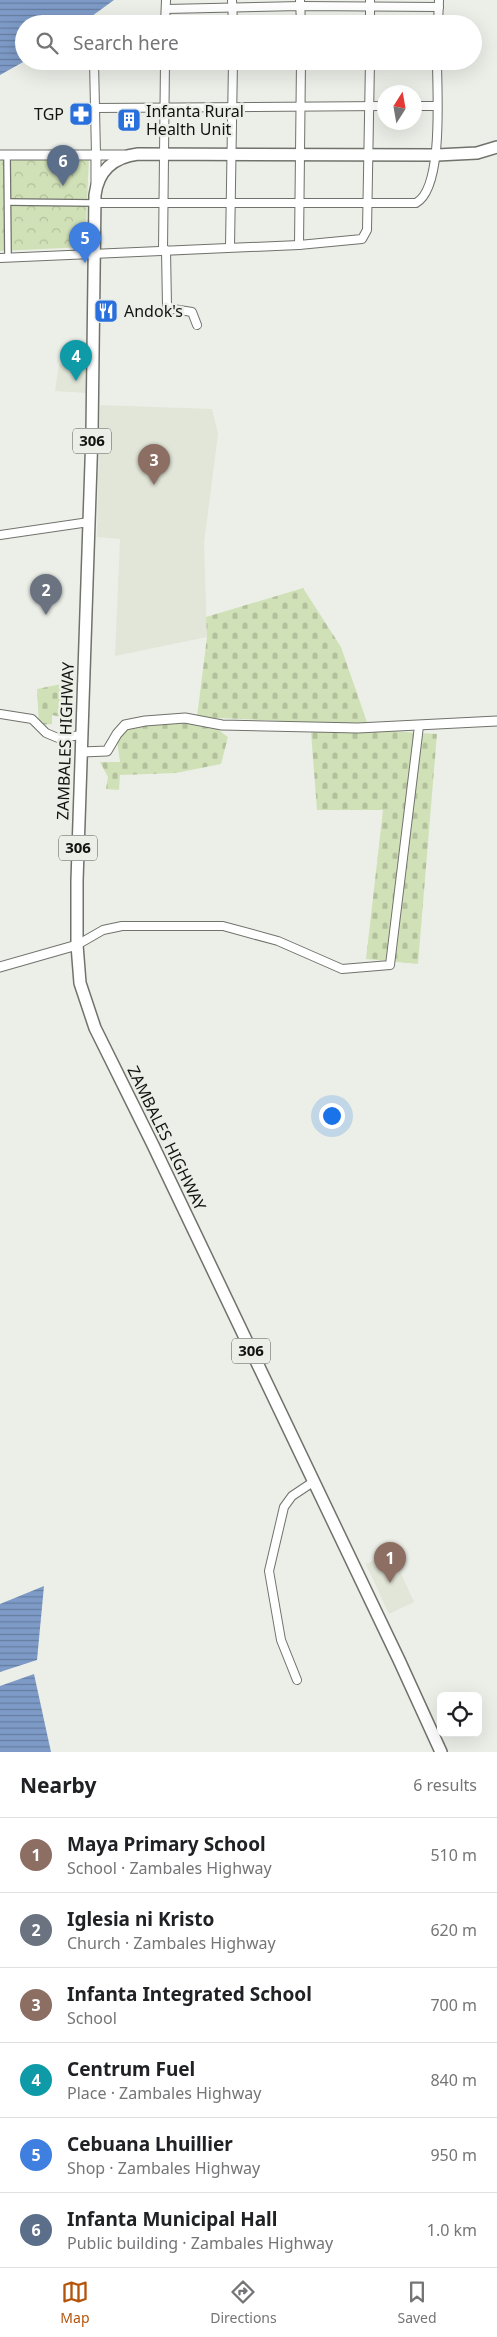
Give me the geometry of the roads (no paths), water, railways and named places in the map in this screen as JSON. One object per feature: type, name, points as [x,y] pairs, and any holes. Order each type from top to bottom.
[{"type":"main road","name":"ZAMBALES HIGHWAY","points":[[441,1752],[145,1128],[95,1028],[80,983],[77,945],[77,862],[89,522],[95,203],[96,186],[99,177],[108,166],[121,158],[131,155],[437,155],[465,154],[496,149]]},
{"type":"street","points":[[166,4],[439,3]]},
{"type":"street","points":[[94,70],[96,186]]},
{"type":"street","points":[[165,70],[163,204],[167,306],[173,309],[192,312],[197,325]]},
{"type":"street","points":[[230,247],[233,70]]},
{"type":"street","points":[[298,245],[301,70]]},
{"type":"street","points":[[131,155],[4,155],[8,202],[4,258],[298,245],[362,239],[367,230],[370,70]]},
{"type":"street","points":[[8,202],[412,204],[420,201],[425,194],[437,155],[437,70]]},
{"type":"street","points":[[94,108],[377,106]]},
{"type":"street","points":[[422,106],[437,106]]},
{"type":"street","points":[[0,535],[89,522]]},
{"type":"street","points":[[0,714],[32,719],[42,731],[54,737],[69,739],[82,736]]},
{"type":"street","points":[[82,752],[107,751],[125,725],[145,720],[185,718],[222,725],[278,727],[419,726],[497,721]]},
{"type":"street","points":[[0,967],[77,945],[103,930],[122,926],[223,926],[278,941],[342,970],[390,965],[419,726]]},
{"type":"street","points":[[297,1680],[281,1640],[269,1571],[284,1507],[292,1496],[313,1482]]},
{"type":"water","points":[[0,0],[114,0],[93,15],[15,15],[15,67],[0,75]]},
{"type":"water","points":[[44,1586],[37,1660],[0,1672],[0,1604]]},
{"type":"water","points":[[34,1674],[51,1752],[0,1752],[0,1686]]},
{"type":"place","name":"TGP","points":[[81,114]]},
{"type":"place","name":"Infanta Rural Health Unit","points":[[129,120]]},
{"type":"place","name":"Infanta Municipal Hall","points":[[63,186]]},
{"type":"place","name":"Cebuana Lhuillier","points":[[85,263]]},
{"type":"place","name":"Andok's","points":[[106,311]]},
{"type":"place","name":"Centrum Fuel","points":[[76,381]]},
{"type":"place","name":"Infanta Integrated School","points":[[154,485]]},
{"type":"place","name":"Iglesia ni Kristo","points":[[46,615]]},
{"type":"place","name":"Maya Primary School","points":[[390,1583]]}]
